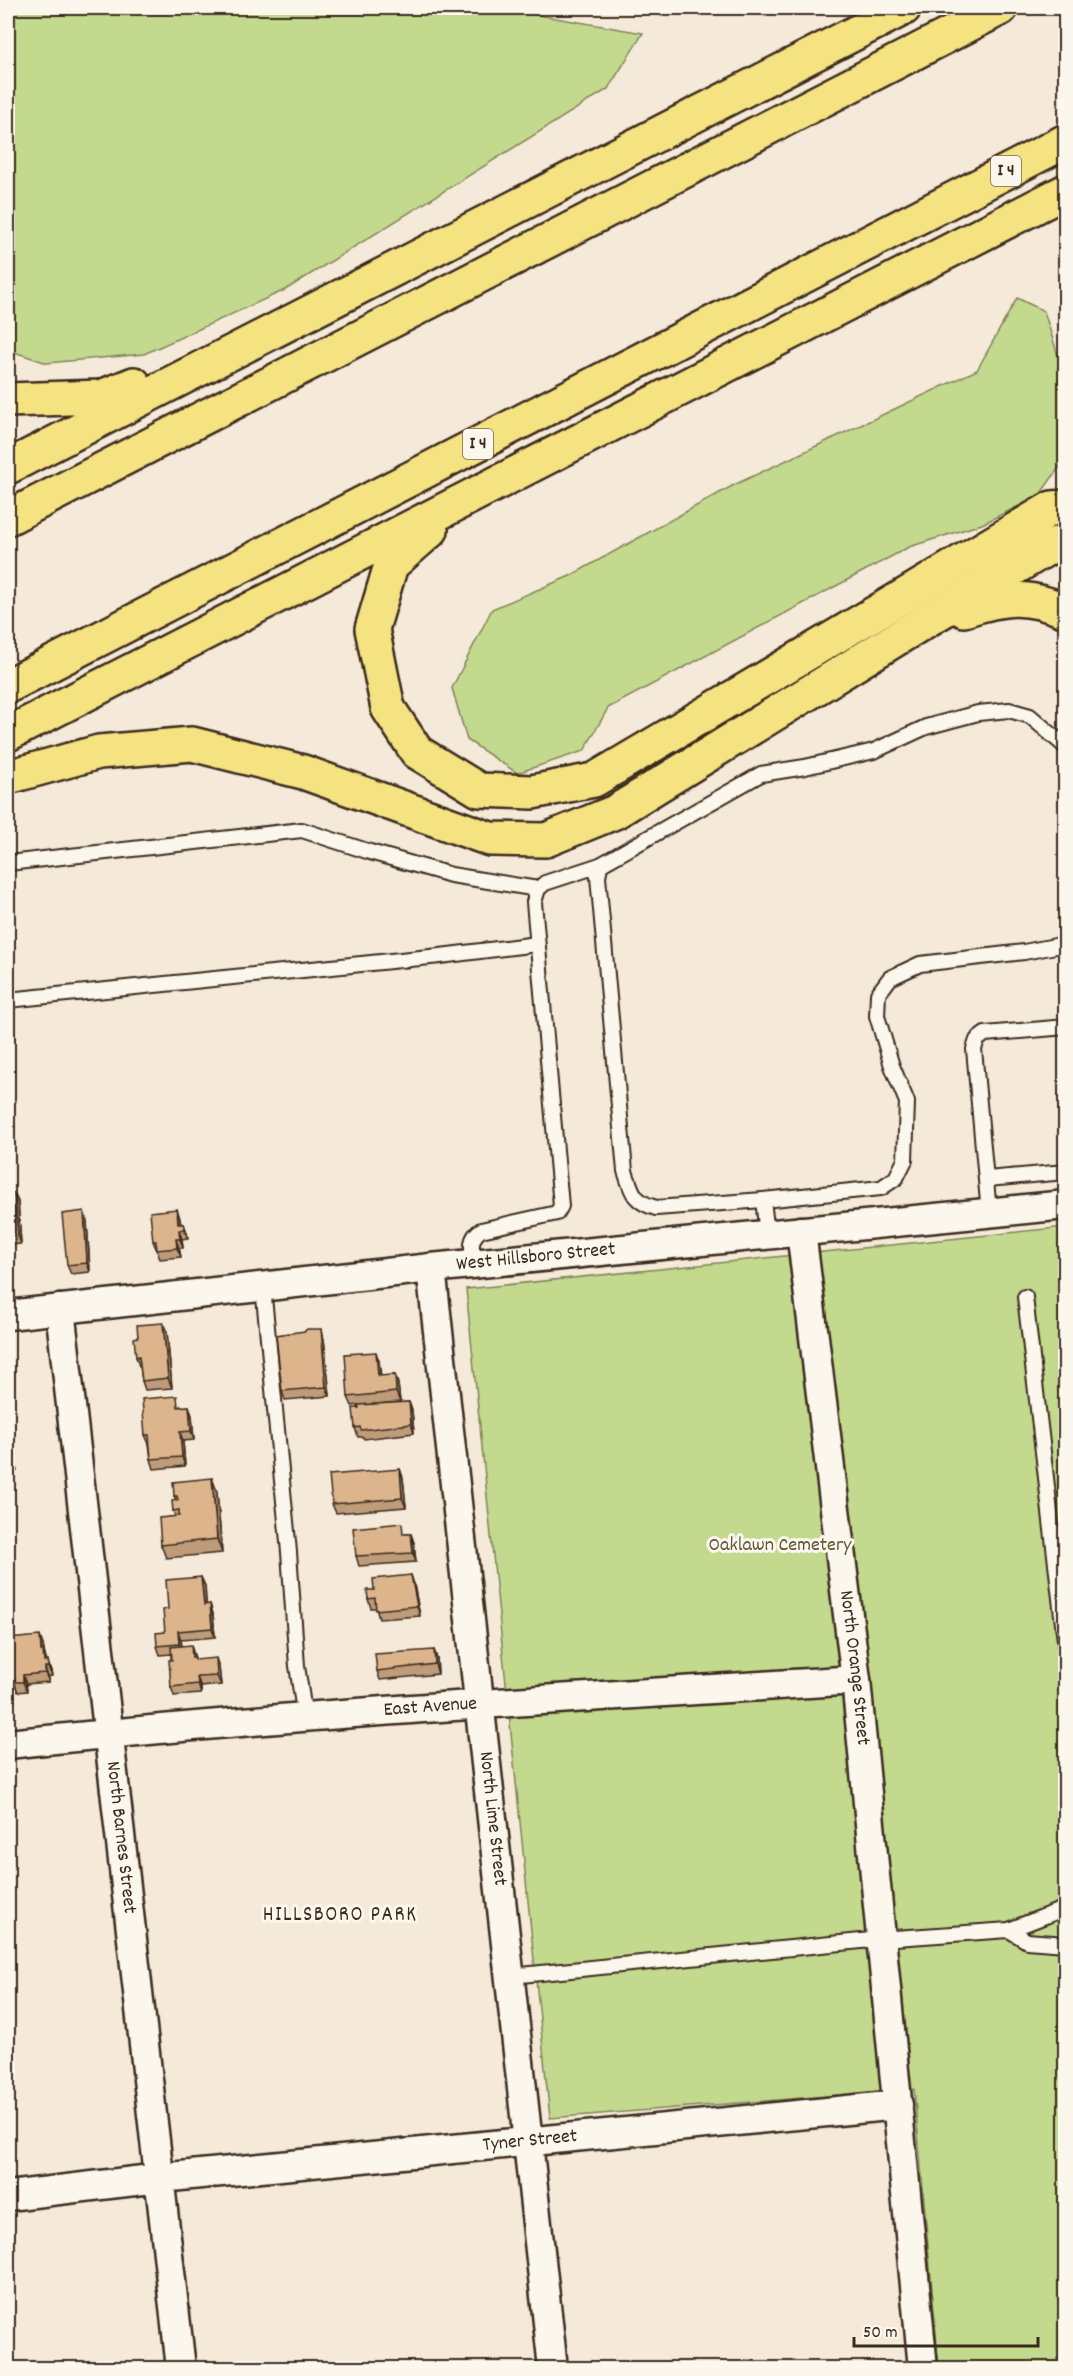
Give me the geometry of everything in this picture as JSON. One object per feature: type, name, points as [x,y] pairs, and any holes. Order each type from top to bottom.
[{"type":"highway","points":[[8,519],[1001,8]]},
{"type":"highway","points":[[8,466],[891,14]]},
{"type":"highway","name":"I 4","points":[[8,686],[1065,141]]},
{"type":"highway","points":[[8,734],[1065,191]]},
{"type":"highway","points":[[8,400],[101,397],[300,317]]},
{"type":"highway","points":[[466,499],[391,565],[372,629],[388,708],[417,752],[479,790],[532,792],[594,780],[1052,508],[1065,507]]},
{"type":"highway","points":[[8,777],[99,752],[192,744],[303,772],[490,839],[546,840],[615,812],[922,623],[1053,545],[1065,541]]},
{"type":"highway","points":[[922,623],[998,599],[1026,599],[1050,604],[1065,611]]},
{"type":"street","name":"West Hillsboro Street","points":[[8,1315],[431,1268],[1065,1206]]},
{"type":"street","name":"North Orange Street","points":[[801,1231],[856,1680],[898,2105]]},
{"type":"street","name":"North Lime Street","points":[[431,1268],[530,2142],[553,2368]]},
{"type":"street","name":"North Barnes Street","points":[[60,1309],[181,2368]]},
{"type":"street","name":"East Avenue","points":[[8,1744],[110,1733],[481,1704],[856,1680]]},
{"type":"street","name":"Tyner Street","points":[[8,2196],[160,2178],[898,2105]]},
{"type":"street","points":[[898,2105],[923,2368]]},
{"type":"lane","points":[[474,1264],[471,1241],[482,1230],[557,1213],[561,1206],[537,944],[534,902],[538,889],[545,883],[600,865],[762,774],[874,751],[926,727],[978,712],[1010,710],[1030,716],[1065,747]]},
{"type":"lane","points":[[8,863],[302,830],[451,875],[538,889]]},
{"type":"lane","points":[[600,865],[598,877],[625,1171],[634,1197],[656,1208],[881,1188],[896,1178],[905,1160],[907,1102],[892,1066],[877,1016],[878,994],[890,978],[920,964],[1024,952],[1065,944]]},
{"type":"lane","points":[[8,1000],[537,944]]},
{"type":"lane","points":[[990,1213],[974,1049],[976,1040],[985,1034],[1065,1027]]},
{"type":"lane","points":[[987,1179],[1065,1172]]},
{"type":"lane","points":[[763,1200],[766,1234]]},
{"type":"lane","points":[[263,1287],[289,1552],[297,1666],[305,1718]]},
{"type":"lane","points":[[1026,1296],[1065,1650]]},
{"type":"lane","points":[[511,1976],[881,1939],[1009,1930],[1065,1908]]},
{"type":"lane","points":[[1009,1930],[1027,1941],[1065,1944]]},
{"type":"green space","points":[[8,8],[475,8],[538,15],[643,33],[608,89],[285,290],[144,354],[47,363],[8,350]]},
{"type":"green space","points":[[1017,298],[1044,311],[1063,372],[1066,458],[1039,496],[982,524],[909,547],[608,708],[584,751],[517,773],[467,740],[452,688],[492,609],[570,576],[734,485],[977,370]]},
{"type":"green space","name":"Oaklawn Cemetery","points":[[1065,1227],[1065,2368],[939,2368],[914,2089],[550,2118],[466,1289]]},
{"type":"building","points":[[8,1193],[14,1193],[18,1235],[8,1236]]},
{"type":"building","points":[[177,1209],[178,1224],[184,1224],[184,1229],[179,1230],[180,1239],[176,1239],[177,1248],[157,1250],[156,1241],[153,1241],[150,1212]]},
{"type":"building","points":[[84,1211],[87,1263],[67,1265],[62,1214]]},
{"type":"building","points":[[163,1323],[168,1378],[142,1381],[134,1338],[138,1337],[137,1325]]},
{"type":"building","points":[[307,1329],[321,1329],[326,1387],[282,1391],[276,1335]]},
{"type":"building","points":[[376,1352],[378,1376],[395,1375],[396,1392],[348,1397],[345,1354]]},
{"type":"building","points":[[177,1396],[178,1407],[189,1406],[191,1431],[180,1432],[182,1457],[151,1459],[149,1435],[145,1435],[142,1399]]},
{"type":"building","points":[[409,1402],[411,1424],[361,1430],[360,1427],[355,1428],[353,1408],[359,1408],[358,1405]]},
{"type":"building","points":[[8,1447],[12,1458],[8,1460]]},
{"type":"building","points":[[400,1469],[402,1498],[332,1504],[329,1475]]},
{"type":"building","points":[[212,1478],[217,1539],[161,1545],[159,1518],[179,1516],[179,1510],[173,1511],[172,1501],[178,1500],[177,1496],[174,1496],[173,1482]]},
{"type":"building","points":[[402,1523],[403,1534],[411,1534],[413,1553],[356,1556],[353,1528]]},
{"type":"building","points":[[411,1575],[417,1606],[376,1610],[375,1598],[368,1599],[367,1590],[374,1590],[373,1579]]},
{"type":"building","points":[[201,1577],[204,1605],[210,1604],[212,1628],[178,1631],[179,1644],[157,1646],[156,1633],[165,1632],[163,1610],[168,1609],[166,1580]]},
{"type":"building","points":[[40,1636],[44,1662],[48,1661],[45,1673],[23,1675],[23,1682],[15,1682],[14,1675],[12,1676],[8,1639]]},
{"type":"building","points":[[191,1645],[192,1658],[195,1660],[216,1658],[217,1676],[197,1677],[198,1684],[171,1687],[169,1660],[172,1660],[171,1647]]},
{"type":"building","points":[[434,1650],[435,1664],[377,1671],[375,1654]]},
{"type":"district","name":"HILLSBORO PARK","points":[[340,1916]]}]
